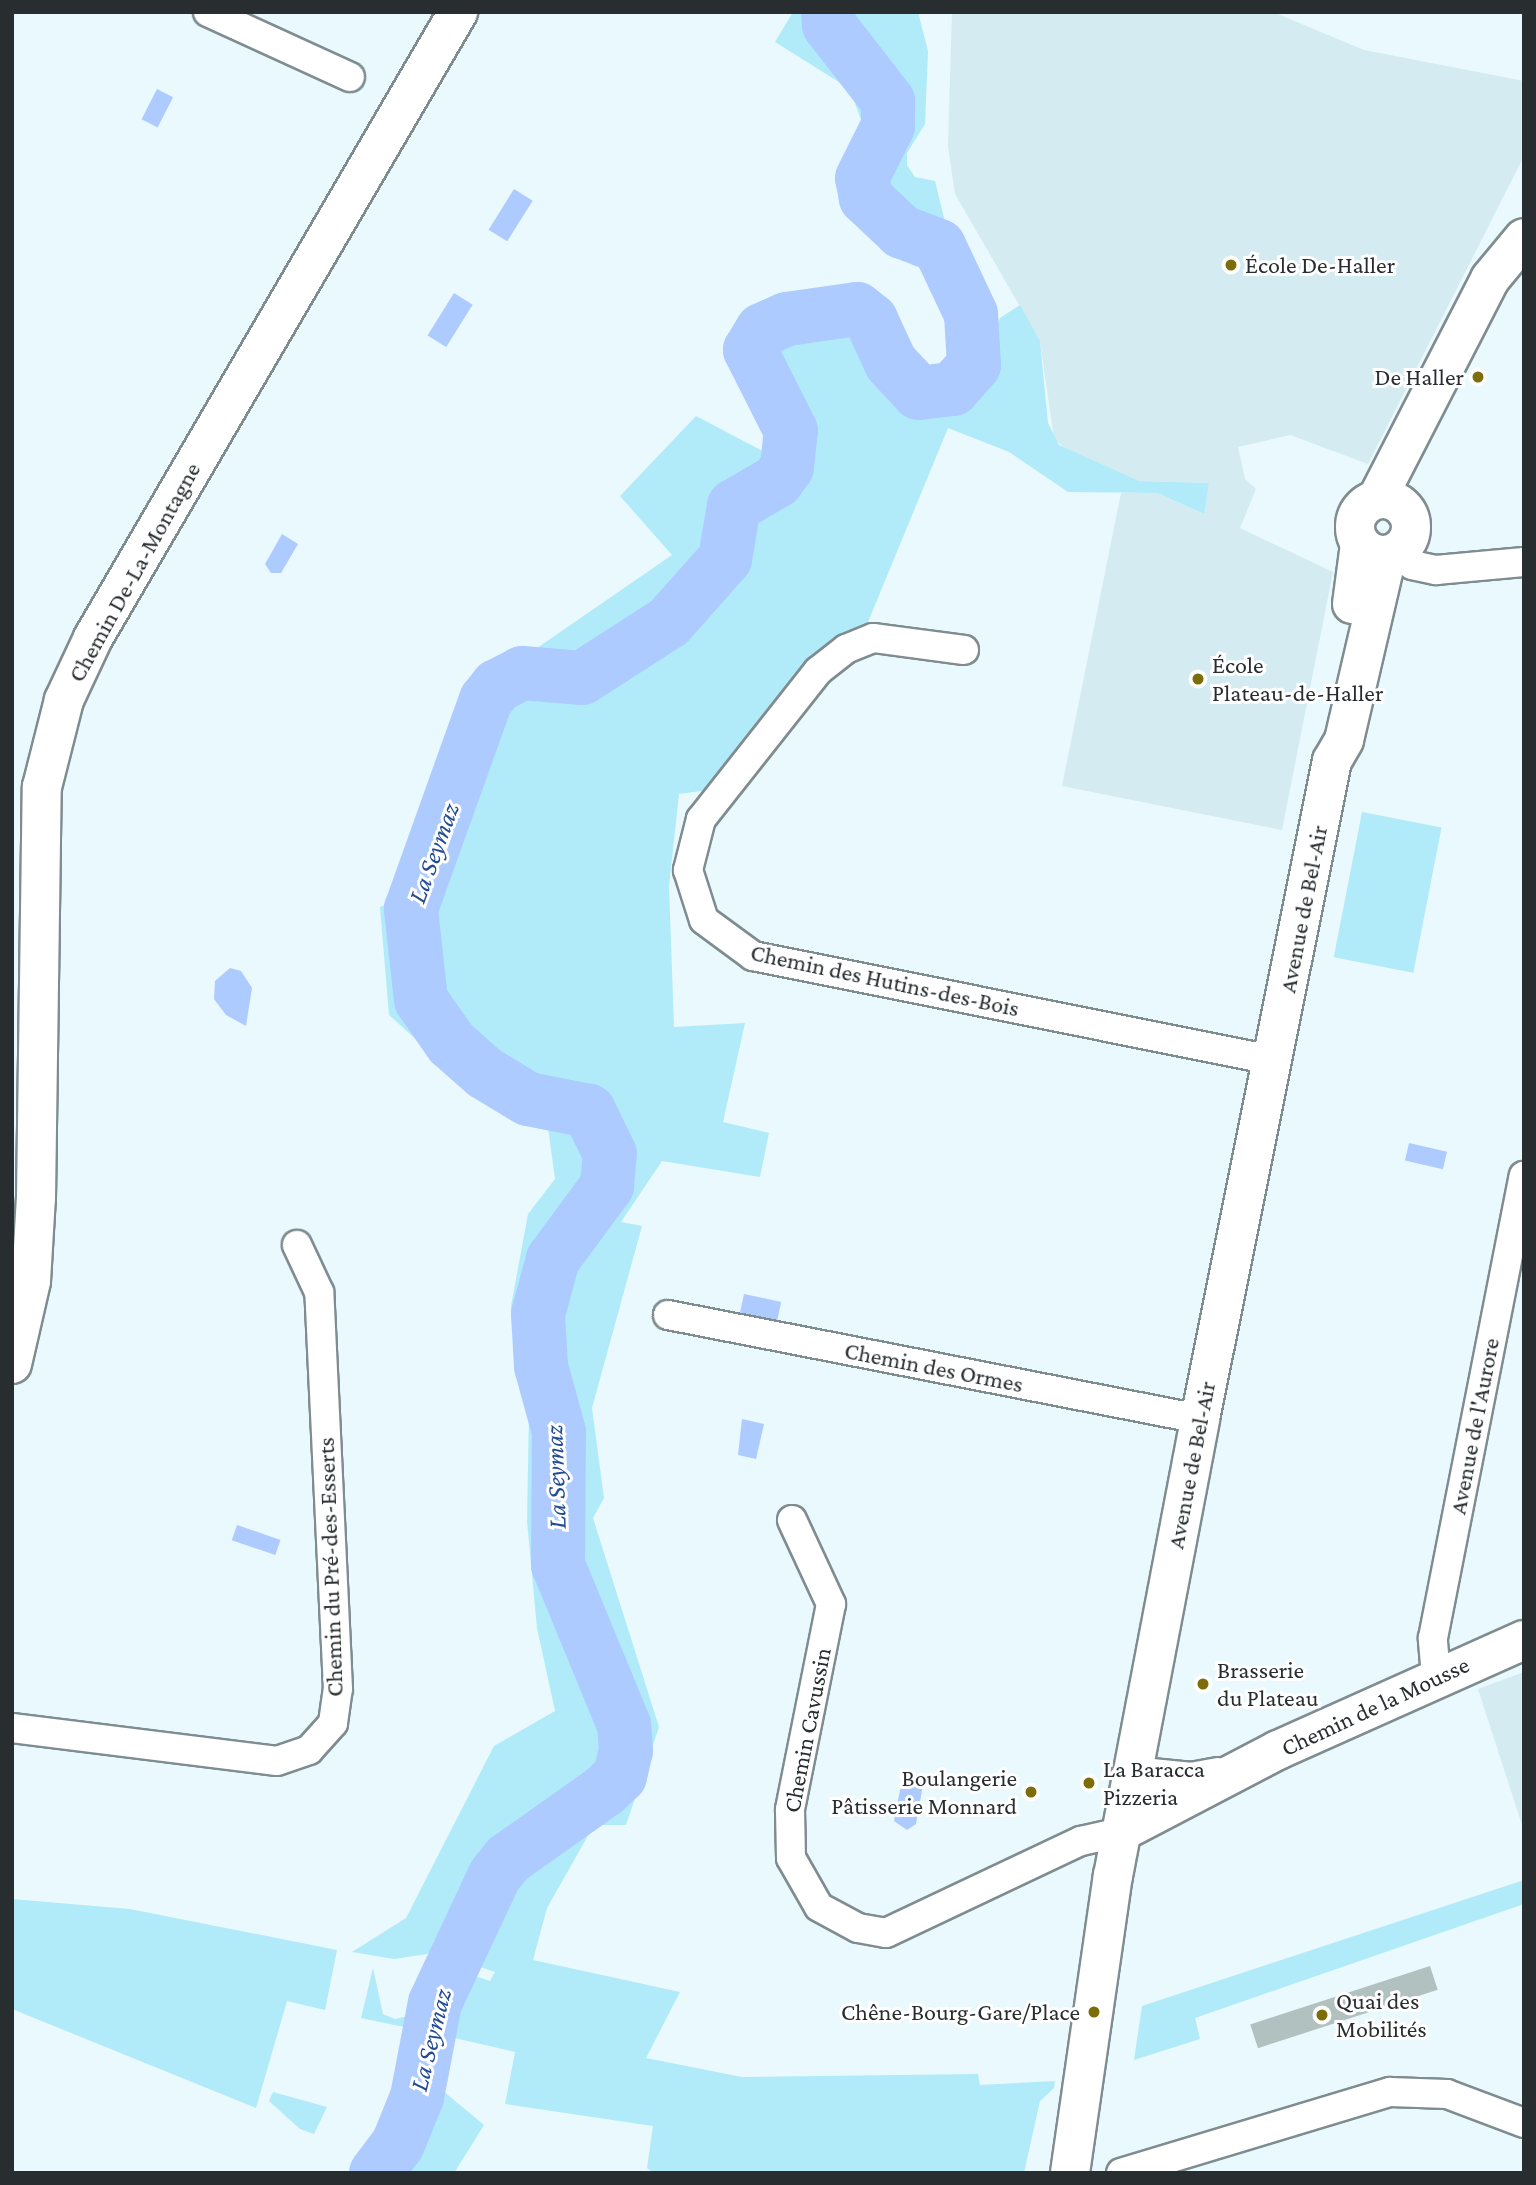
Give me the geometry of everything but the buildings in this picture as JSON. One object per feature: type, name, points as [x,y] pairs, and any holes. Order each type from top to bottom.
[{"type":"street","points":[[208,12],[350,76]]},
{"type":"street","name":"Chemin De-La-Montagne","points":[[12,1364],[33,1253],[42,786],[64,700],[93,638],[458,12]]},
{"type":"street","name":"Avenue de Bel-Air","points":[[1070,2173],[1131,1776],[1332,761],[1330,717],[1381,550],[1356,520],[1390,503],[1490,279],[1523,240]]},
{"type":"street","points":[[1381,550],[1412,565],[1436,570],[1524,562]]},
{"type":"street","name":"Chemin des Hutins-des-Bois","points":[[964,650],[873,638],[846,649],[818,671],[701,819],[688,870],[704,920],[753,956],[1272,1060]]},
{"type":"street","name":"Avenue de l'Aurore","points":[[1436,1676],[1433,1638],[1524,1176]]},
{"type":"street","name":"Chemin du Pré-des-Esserts","points":[[12,1728],[277,1761],[309,1750],[333,1723],[338,1689],[318,1292],[297,1245]]},
{"type":"street","name":"Chemin des Ormes","points":[[668,1315],[1200,1419]]},
{"type":"street","name":"Chemin Cavussin","points":[[792,1520],[831,1604],[790,1810],[791,1858],[803,1888],[819,1908],[858,1928],[886,1933],[1081,1841],[1121,1832]]},
{"type":"street","name":"Chemin de la Mousse","points":[[1121,1832],[1227,1775],[1436,1676],[1524,1640]]},
{"type":"street","name":"Chemin de la Mousse","points":[[1131,1776],[1192,1782],[1227,1775]]},
{"type":"street","points":[[1121,2173],[1390,2092],[1447,2094],[1524,2123]]},
{"type":"shaded area","points":[[793,12],[918,12],[928,51],[925,124],[907,153],[907,165],[915,177],[935,181],[949,238],[942,240],[881,201],[873,187],[874,175],[845,155],[862,123],[850,89],[775,42]]},
{"type":"shaded area","name":"École De-Haller","points":[[952,12],[1273,12],[1364,50],[1524,81],[1524,156],[1368,464],[1290,435],[1238,447],[1245,479],[1256,489],[1240,528],[1333,572],[1282,830],[1062,786],[1121,493],[1157,493],[1203,514],[1209,483],[1139,481],[1073,455],[1054,439],[1040,341],[955,194],[948,146]]},
{"type":"shaded area","points":[[157,89],[173,97],[158,127],[142,119]]},
{"type":"shaded area","points":[[514,189],[533,201],[507,241],[489,230]]},
{"type":"shaded area","points":[[454,293],[473,305],[446,347],[428,335]]},
{"type":"shaded area","points":[[1020,305],[1040,341],[1048,423],[1059,445],[1139,481],[1209,483],[1204,514],[1157,493],[1068,492],[1009,452],[948,428],[868,622],[708,790],[679,794],[669,886],[674,1027],[745,1023],[723,1122],[769,1133],[760,1177],[662,1161],[621,1222],[642,1226],[592,1408],[604,1498],[593,1518],[659,1727],[626,1825],[594,1825],[547,1908],[533,1960],[680,1992],[646,2058],[742,2077],[978,2074],[980,2085],[1055,2081],[1054,2088],[1040,2101],[1024,2173],[654,2173],[647,2168],[653,2126],[505,2104],[515,2052],[450,2037],[469,1974],[490,1981],[495,1972],[446,1955],[449,1935],[433,1942],[436,1947],[427,1954],[394,1959],[352,1952],[406,1918],[494,1746],[555,1711],[537,1628],[527,1521],[529,1413],[511,1306],[528,1214],[555,1179],[547,1120],[482,1099],[389,1015],[380,907],[401,898],[465,689],[537,648],[672,555],[620,496],[696,416],[774,457],[804,437],[795,404],[765,364],[763,340],[791,326],[815,327],[854,317],[866,323],[900,388],[913,399],[936,403],[973,379],[1000,318]]},
{"type":"shaded area","points":[[282,534],[298,544],[281,573],[271,573],[265,564]]},
{"type":"shaded area","points":[[1362,812],[1442,827],[1413,973],[1334,957]]},
{"type":"shaded area","points":[[230,968],[241,971],[252,988],[246,1026],[226,1015],[214,999],[215,981]]},
{"type":"shaded area","points":[[1409,1143],[1447,1152],[1443,1169],[1405,1161]]},
{"type":"shaded area","points":[[744,1294],[781,1302],[777,1322],[740,1315]]},
{"type":"shaded area","points":[[742,1419],[764,1424],[756,1459],[738,1455]]},
{"type":"shaded area","points":[[237,1525],[280,1540],[275,1555],[232,1540]]},
{"type":"shaded area","points":[[1524,1672],[1524,1831],[1478,1689]]},
{"type":"shaded area","points":[[902,1780],[923,1785],[916,1824],[907,1830],[894,1821]]},
{"type":"shaded area","points":[[1524,1880],[1524,1904],[1195,2018],[1200,2039],[1134,2060],[1142,2006]]},
{"type":"shaded area","points":[[12,1899],[130,1909],[337,1950],[325,2010],[287,2001],[256,2108],[12,2009]]},
{"type":"shaded area","points":[[373,1968],[383,2014],[395,2019],[413,2015],[409,2028],[361,2018]]},
{"type":"shaded area","points":[[436,2085],[484,2125],[454,2173],[365,2173]]},
{"type":"shaded area","points":[[273,2092],[327,2107],[314,2134],[300,2129],[269,2101]]},
{"type":"waterway","name":"La Seymaz","points":[[376,2173],[398,2144],[417,2097],[435,2003],[495,1875],[508,1859],[604,1791],[620,1776],[626,1751],[624,1725],[558,1565],[559,1432],[541,1366],[538,1314],[553,1259],[607,1186],[610,1154],[589,1111],[528,1099],[485,1073],[451,1043],[421,1000],[411,909],[486,700],[497,686],[522,673],[582,678],[669,622],[725,559],[734,506],[777,481],[787,467],[791,431],[750,350],[762,330],[787,319],[857,309],[871,320],[891,363],[919,393],[953,389],[974,365],[971,314],[939,246],[902,232],[866,198],[862,178],[888,126],[888,101],[829,25],[828,12]]},
{"type":"place","name":"École De-Haller","points":[[1231,265]]},
{"type":"place","name":"De Haller","points":[[1478,377]]},
{"type":"place","name":"École Plateau-de-Haller","points":[[1198,679]]},
{"type":"place","name":"Brasserie du Plateau","points":[[1203,1684]]},
{"type":"place","name":"La Baracca Pizzeria","points":[[1089,1783]]},
{"type":"place","name":"Boulangerie Pâtisserie Monnard","points":[[1031,1792]]},
{"type":"place","name":"Chêne-Bourg-Gare/Place","points":[[1094,2012]]},
{"type":"place","name":"Quai des Mobilités","points":[[1322,2015]]}]
